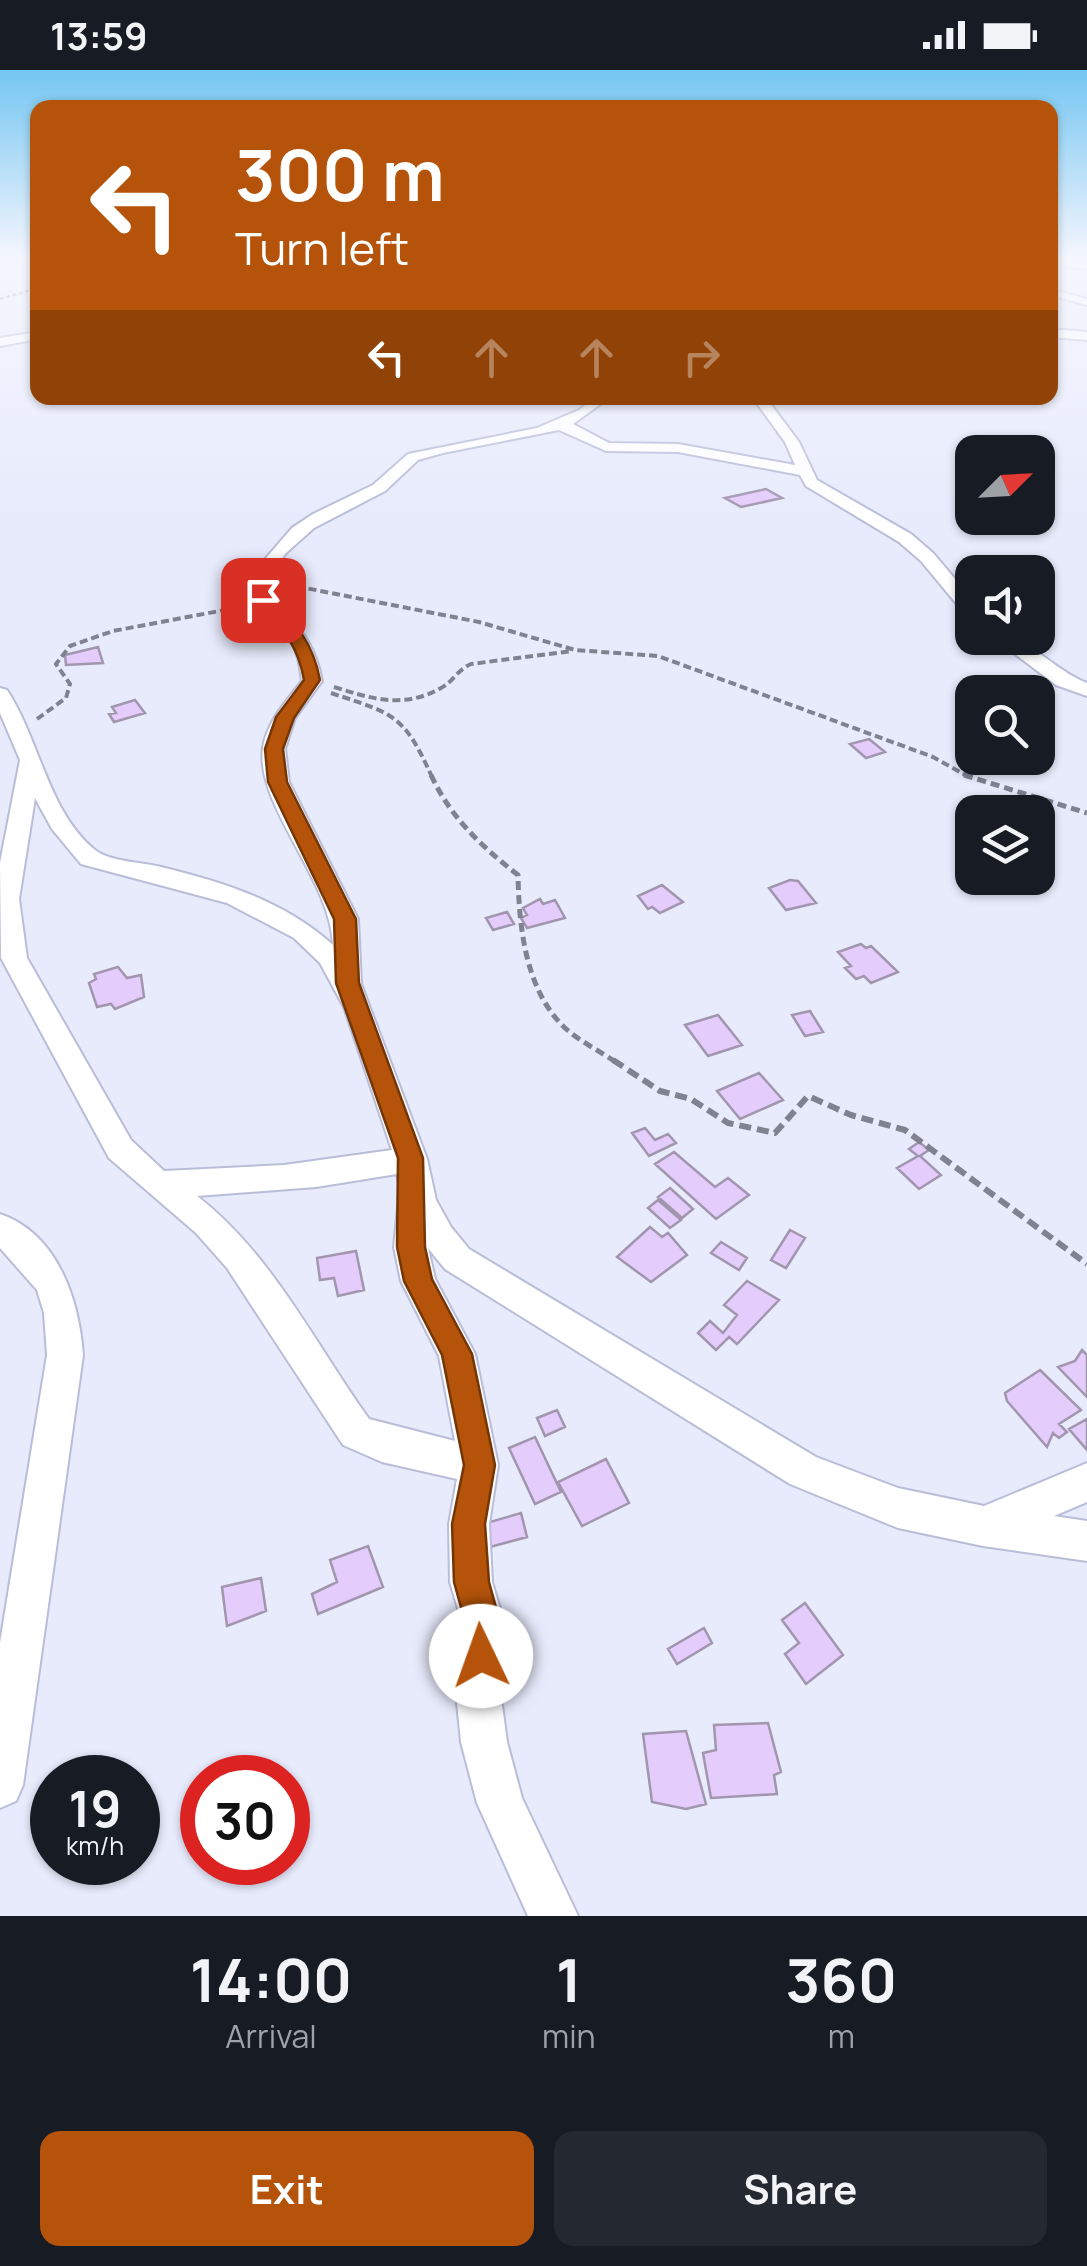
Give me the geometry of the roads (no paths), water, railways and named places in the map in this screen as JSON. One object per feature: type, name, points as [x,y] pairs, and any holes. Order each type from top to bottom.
[{"type":"street","points":[[592,405],[518,439],[439,449],[407,458],[386,483],[324,514],[288,540],[257,580],[263,600],[298,635],[307,654],[310,683],[285,717],[274,749],[278,782],[345,919],[348,983],[436,1236],[457,1259],[804,1472],[898,1508],[983,1526],[1087,1540]]},
{"type":"street","points":[[765,405],[792,442],[810,483],[905,538],[955,590]]},
{"type":"street","points":[[552,425],[571,428],[606,447],[678,448],[804,471]]},
{"type":"street","points":[[1027,655],[1063,681],[1087,690]]},
{"type":"street","points":[[0,694],[79,850],[90,859],[192,882],[283,919],[303,930],[348,983]]},
{"type":"street","points":[[25,745],[4,933],[28,989],[86,1084],[100,1117],[128,1159],[215,1230],[241,1260],[356,1432],[382,1444],[480,1465]]},
{"type":"street","points":[[157,1184],[269,1182],[412,1170]]},
{"type":"street","points":[[412,1170],[411,1247],[418,1281],[457,1354],[480,1465],[469,1524],[472,1582],[485,1629],[477,1684],[484,1742],[500,1802],[553,1916]]},
{"type":"street","points":[[0,1228],[31,1255],[52,1282],[64,1310],[66,1355],[0,1785]]},
{"type":"street","points":[[983,1526],[1087,1482]]}]
